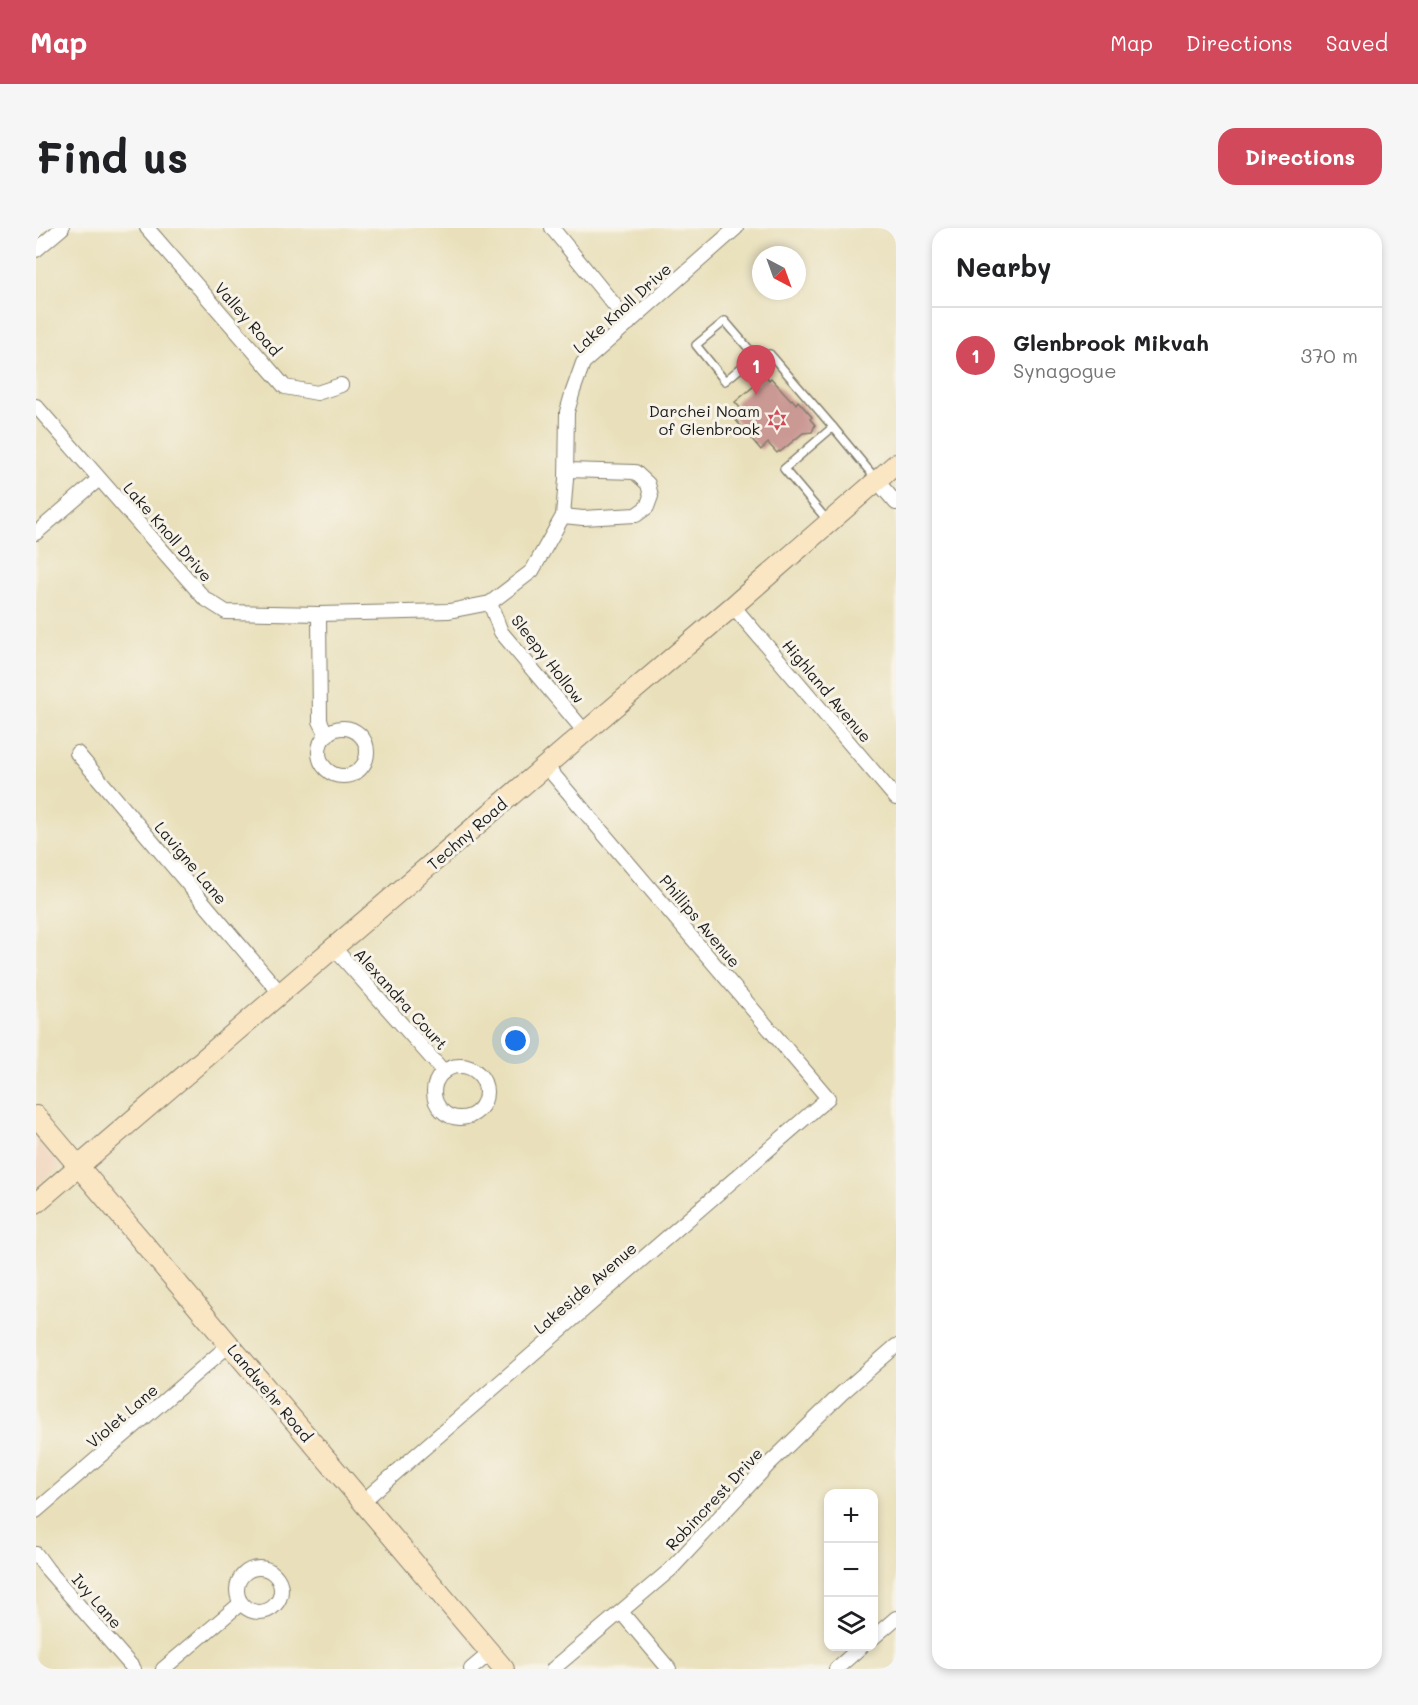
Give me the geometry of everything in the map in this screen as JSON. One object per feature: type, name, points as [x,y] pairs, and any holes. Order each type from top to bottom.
[{"type":"main road","name":"Techny Road","points":[[36,1203],[896,464]]},
{"type":"main road","name":"Landwehr Road","points":[[36,1116],[504,1669]]},
{"type":"street","points":[[36,250],[62,228]]},
{"type":"street","name":"Valley Road","points":[[147,228],[285,387],[317,393],[341,385]]},
{"type":"street","points":[[552,228],[629,323]]},
{"type":"street","name":"Lake Knoll Drive","points":[[36,406],[204,598],[226,612],[319,614],[449,611],[490,603],[532,571],[563,516],[567,470],[567,412],[583,363],[736,228]]},
{"type":"street","points":[[563,516],[583,518],[636,515],[647,507],[651,496],[648,484],[635,472],[567,470]]},
{"type":"street","points":[[36,533],[99,479]]},
{"type":"street","points":[[877,481],[896,504]]},
{"type":"street","name":"Sleepy Hollow","points":[[490,603],[501,632],[585,732]]},
{"type":"street","name":"Highland Avenue","points":[[733,606],[896,798]]},
{"type":"street","points":[[319,614],[320,721],[327,735]]},
{"type":"street","name":"Lavigne Lane","points":[[77,753],[281,994]]},
{"type":"street","name":"Phillips Avenue","points":[[546,765],[828,1098]]},
{"type":"street","name":"Alexandra Court","points":[[334,948],[444,1072]]},
{"type":"street","name":"Lakeside Avenue","points":[[362,1502],[828,1098]]},
{"type":"street","name":"Violet Lane","points":[[36,1511],[229,1345]]},
{"type":"street","name":"Robincrest Drive","points":[[553,1669],[670,1570],[769,1464],[842,1393],[896,1347]]},
{"type":"street","name":"Ivy Lane","points":[[36,1554],[134,1669]]},
{"type":"street","points":[[163,1669],[241,1603]]},
{"type":"street","points":[[621,1612],[669,1669]]},
{"type":"street","points":[[878,1633],[896,1618]]},
{"type":"street","points":[[836,1669],[857,1651]]},
{"type":"street","points":[[471,1669],[490,1653]]},
{"type":"lane","points":[[754,356],[725,321],[696,345],[725,381],[754,356],[770,354],[877,481]]},
{"type":"lane","points":[[828,522],[784,469],[833,427]]},
{"type":"shaded area","points":[[36,1137],[61,1166],[36,1187]]},
{"type":"building","points":[[766,376],[769,380],[771,378],[796,404],[798,401],[812,417],[810,419],[815,425],[812,432],[803,433],[777,453],[768,443],[761,450],[734,418],[742,410],[735,402]]},
{"type":"place","name":"Glenbrook Mikvah","points":[[756,395]]},
{"type":"place","name":"Darchei Noam of Glenbrook","points":[[777,420]]}]
